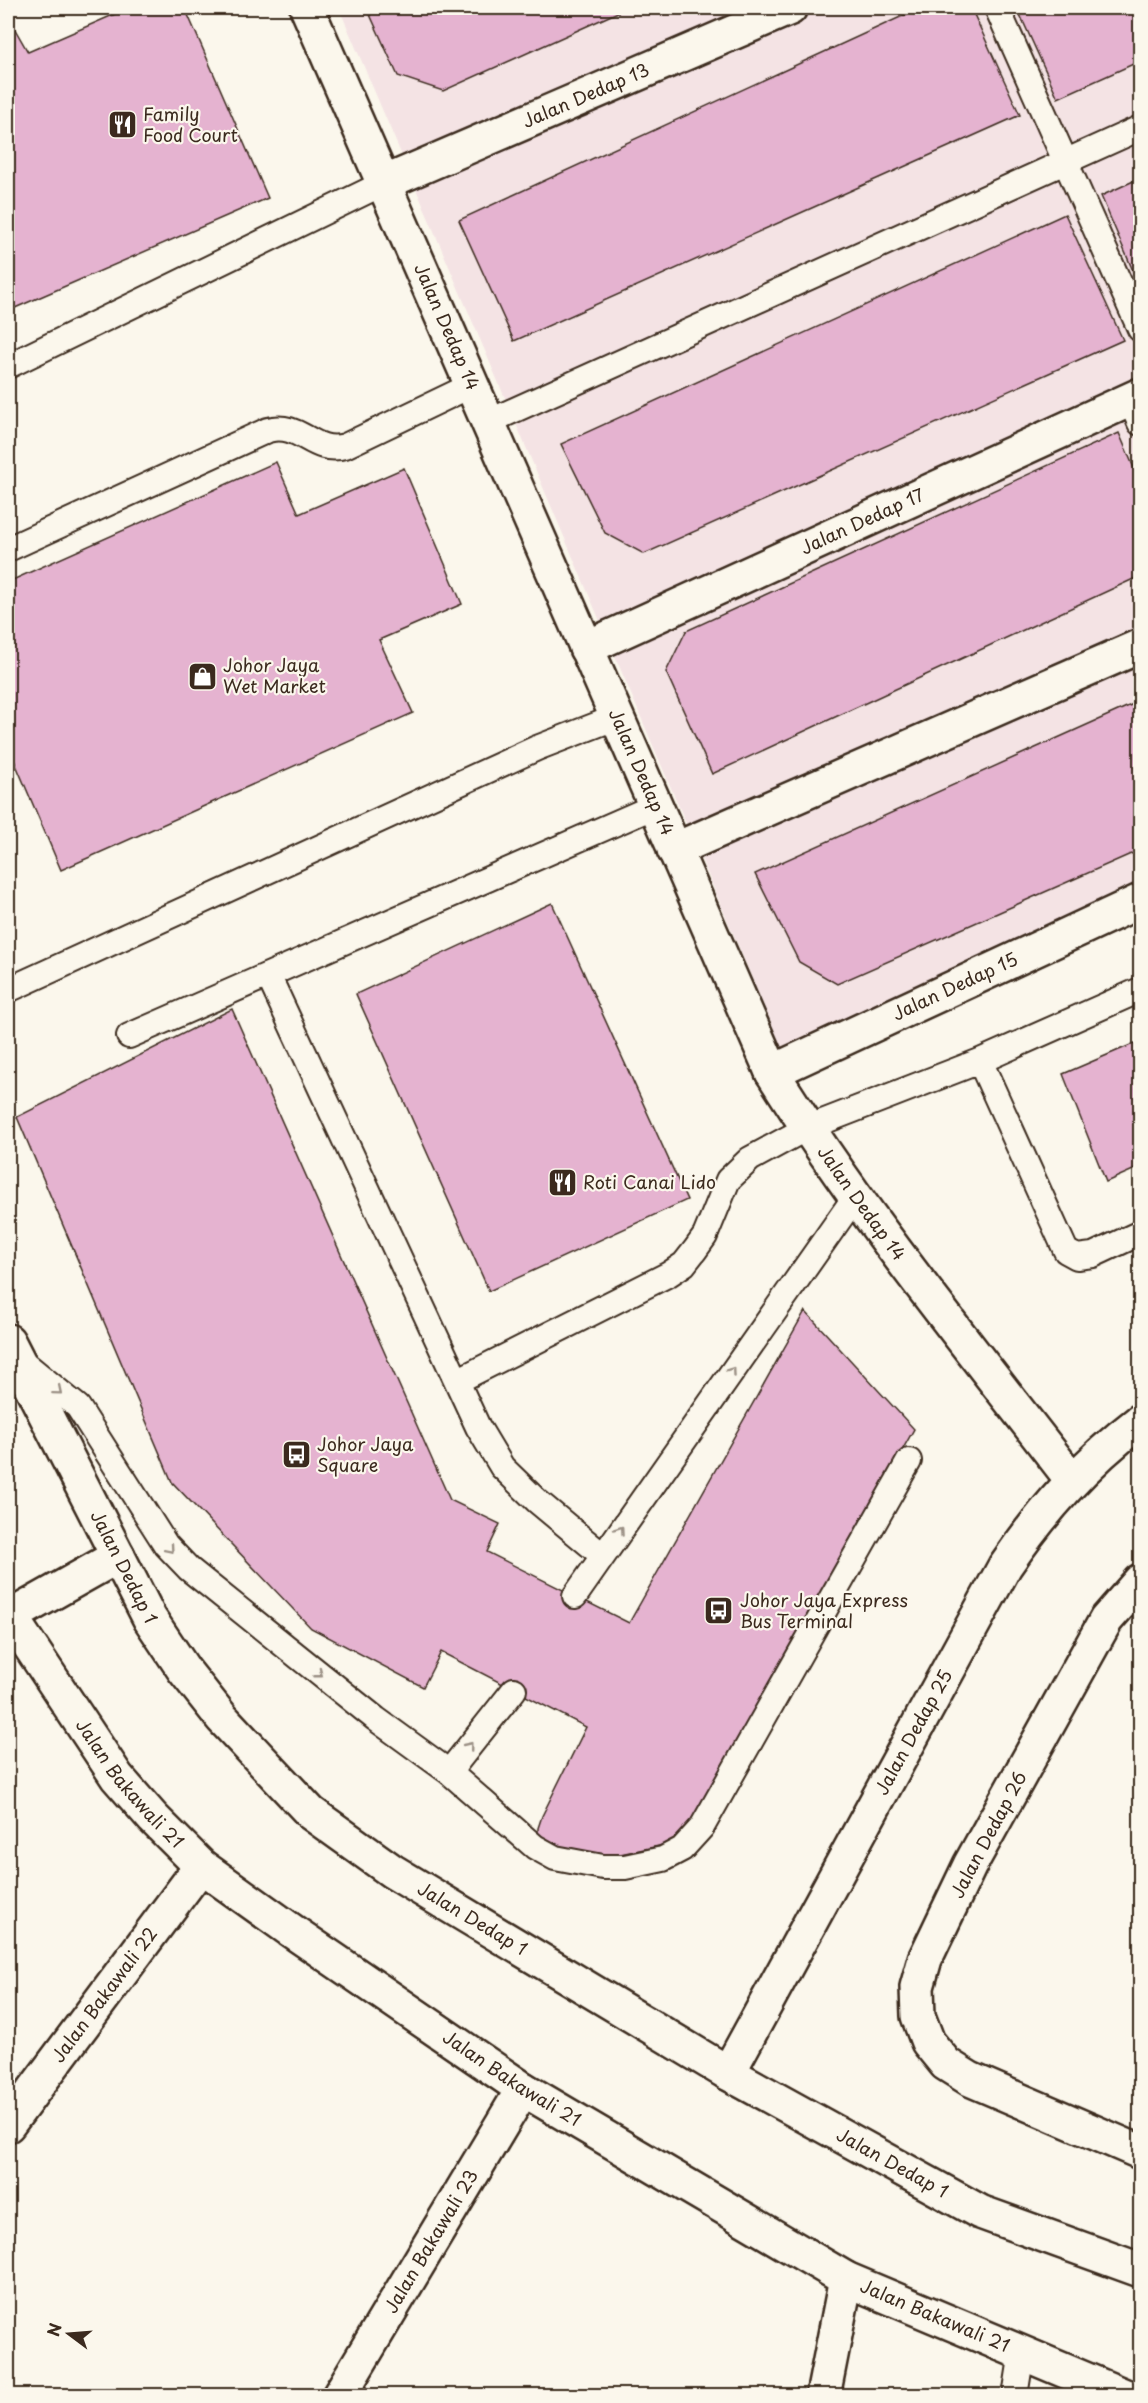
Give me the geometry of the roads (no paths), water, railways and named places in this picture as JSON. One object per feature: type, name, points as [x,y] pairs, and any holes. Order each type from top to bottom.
[{"type":"street","name":"Jalan Dedap 14","points":[[307,8],[772,1072],[807,1128],[855,1197],[1072,1480]]},
{"type":"street","name":"Jalan Dedap 13","points":[[384,183],[790,8]]},
{"type":"street","name":"Jalan Dedap 17","points":[[586,648],[1137,406]]},
{"type":"street","points":[[675,850],[1140,646]]},
{"type":"street","name":"Jalan Dedap 15","points":[[772,1072],[1140,901]]},
{"type":"street","name":"Jalan Dedap 1","points":[[10,1347],[150,1619],[184,1670],[222,1718],[311,1813],[392,1871],[728,2073],[980,2212],[1140,2270]]},
{"type":"street","name":"Jalan Dedap 25","points":[[728,2073],[1005,1566],[1035,1522],[1072,1480],[1112,1442],[1140,1421]]},
{"type":"street","points":[[8,1616],[118,1556]]},
{"type":"street","name":"Jalan Dedap 26","points":[[1140,1581],[1106,1620],[970,1866],[925,1959],[917,1987],[918,2016],[928,2042],[946,2064],[983,2085],[1140,2152]]},
{"type":"street","name":"Jalan Bakawali 21","points":[[8,1616],[117,1777],[153,1818],[201,1866],[523,2089],[846,2279],[1125,2396]]},
{"type":"street","name":"Jalan Bakawali 22","points":[[8,2125],[201,1866]]},
{"type":"street","name":"Jalan Bakawali 23","points":[[339,2396],[523,2089]]},
{"type":"street","points":[[823,2396],[846,2279]]},
{"type":"lane","points":[[997,8],[1140,329]]},
{"type":"lane","points":[[488,422],[1140,128]]},
{"type":"lane","points":[[8,366],[384,183]]},
{"type":"lane","points":[[8,549],[268,430],[278,427],[289,428],[324,448],[345,446],[472,385]]},
{"type":"lane","points":[[8,990],[537,748],[617,717]]},
{"type":"lane","points":[[129,1036],[655,806]]},
{"type":"lane","points":[[268,975],[478,1427],[502,1467],[537,1501],[602,1555]]},
{"type":"lane","points":[[457,1381],[669,1274],[684,1264],[705,1236],[722,1192],[738,1169],[750,1159],[807,1128],[980,1061],[1140,990]]},
{"type":"lane","points":[[980,1061],[1066,1251],[1077,1257],[1093,1256],[1140,1233]]},
{"type":"lane","points":[[575,1596],[855,1197]]},
{"type":"lane","points":[[10,1347],[78,1407],[166,1545],[189,1569],[376,1719],[449,1772],[535,1847],[555,1858],[603,1867],[625,1868],[663,1859],[682,1849],[702,1827],[909,1461]]},
{"type":"lane","points":[[449,1772],[514,1690]]},
{"type":"lane","points":[[1015,2396],[1022,2352]]},
{"type":"place","name":"Family Food Court","points":[[122,125]]},
{"type":"place","name":"Johor Jaya Wet Market","points":[[202,676]]},
{"type":"place","name":"Roti Canai Lido","points":[[562,1183]]},
{"type":"place","name":"Johor Jaya Square","points":[[296,1455]]},
{"type":"place","name":"Johor Jaya Express Bus Terminal","points":[[719,1611]]}]
